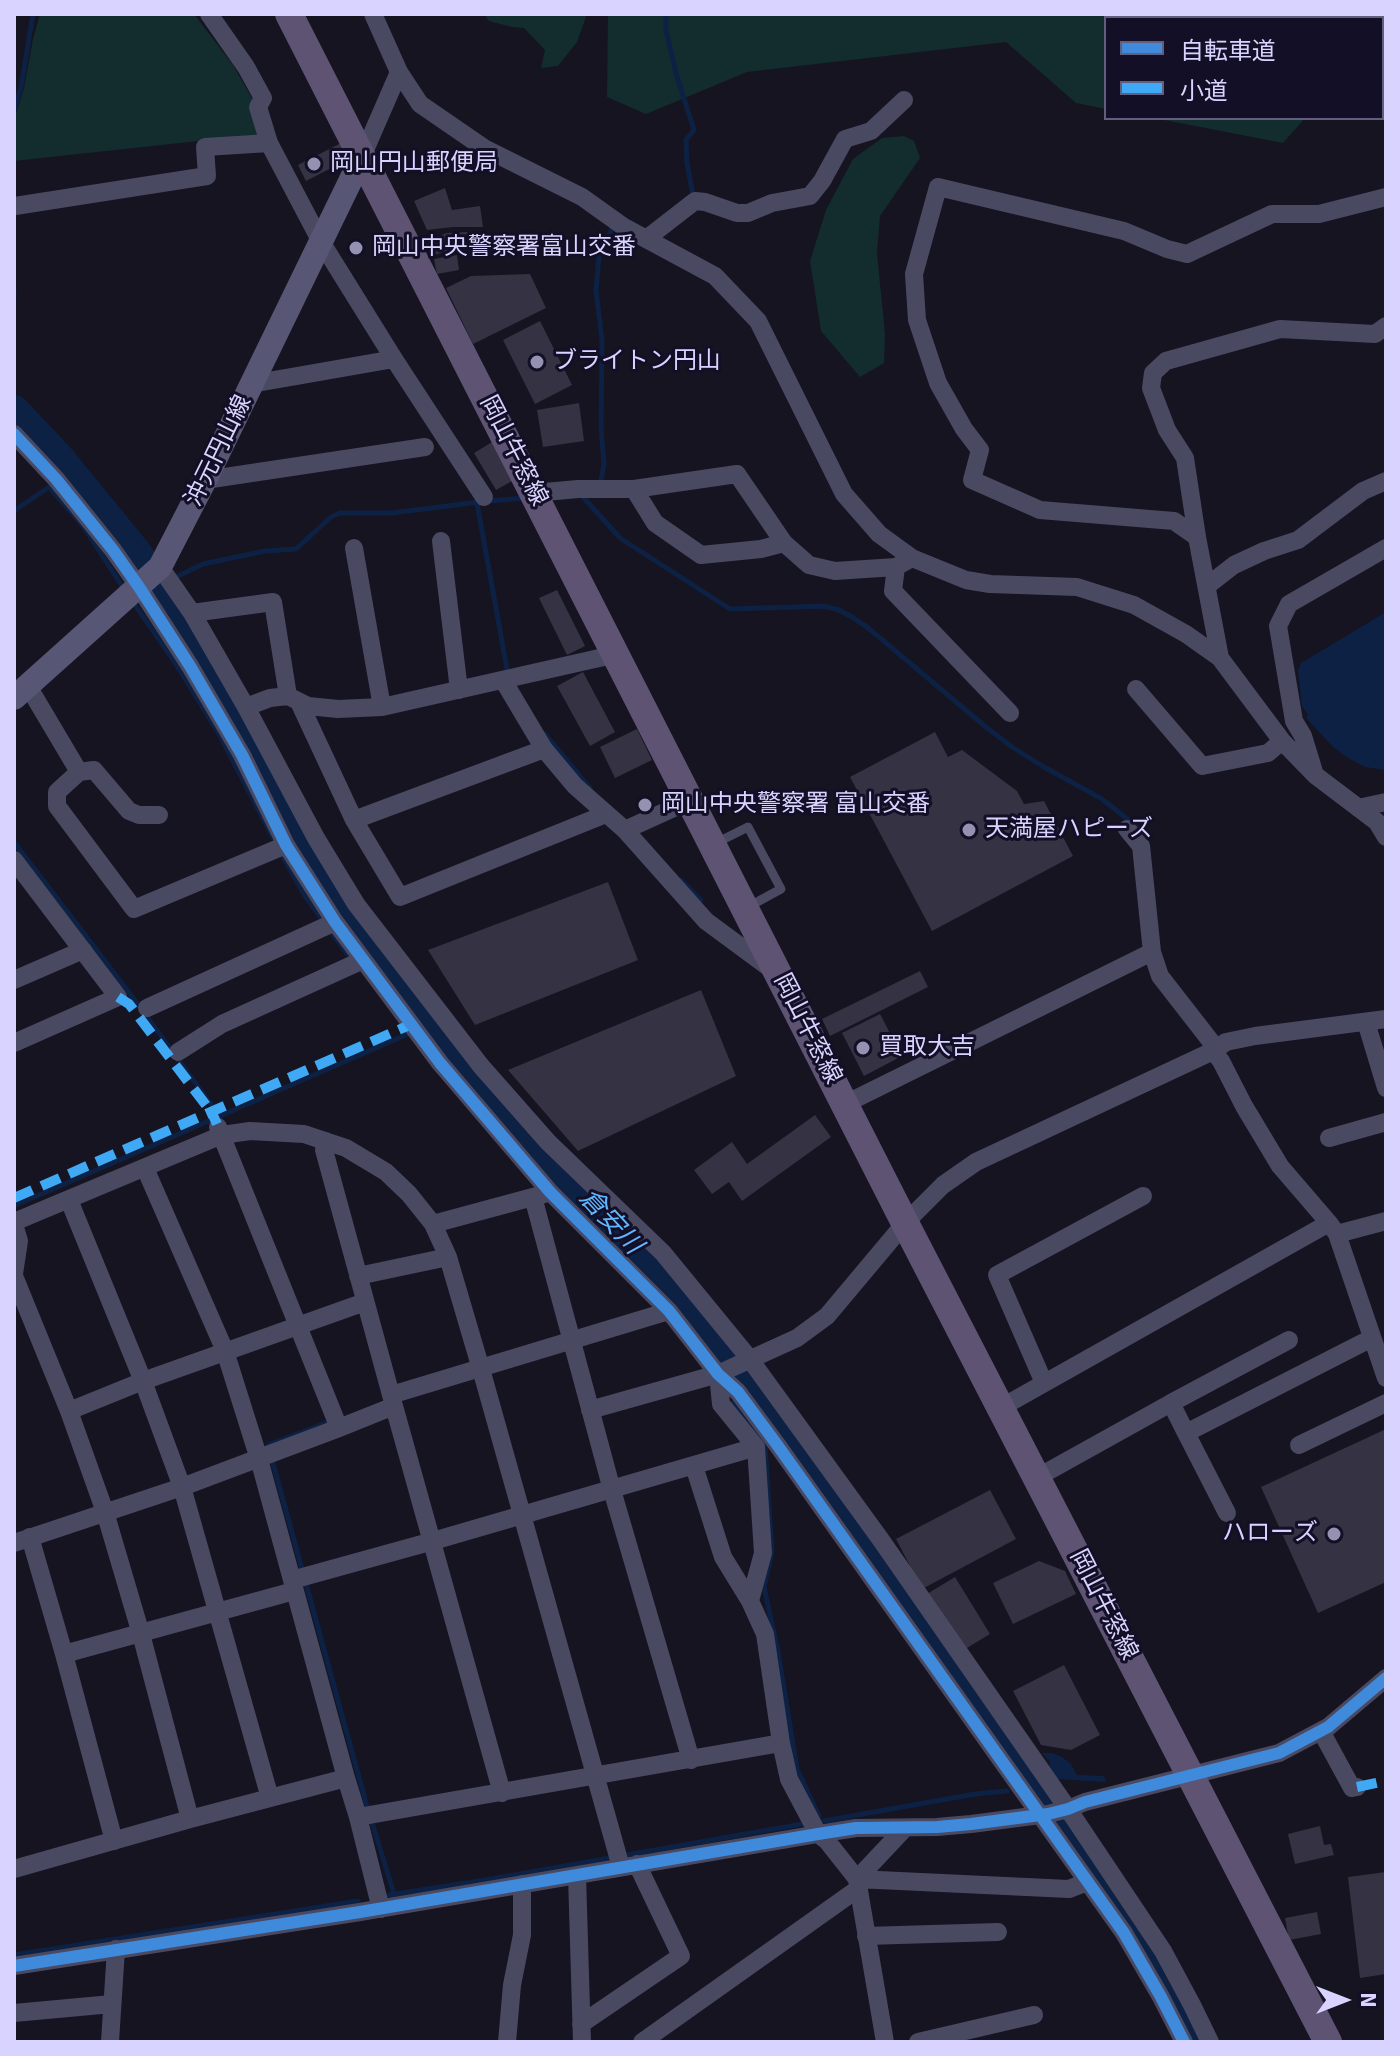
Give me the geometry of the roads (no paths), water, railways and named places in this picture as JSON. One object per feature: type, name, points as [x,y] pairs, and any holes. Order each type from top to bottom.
[{"type":"main road","name":"岡山牛窓線","points":[[289,14],[905,1223],[1328,2042]]},
{"type":"main road","name":"沖元円山線","points":[[21,692],[150,577],[205,480],[362,157]]},
{"type":"street","points":[[209,14],[246,67],[263,98],[258,107],[269,143],[320,240],[484,497]]},
{"type":"street","points":[[373,14],[399,72],[420,104],[484,148],[582,197],[624,227],[715,276],[758,321],[844,494],[904,562]]},
{"type":"street","points":[[362,157],[399,72]]},
{"type":"street","points":[[646,239],[695,201],[737,213],[748,213],[772,203],[810,196],[845,139],[871,131],[904,100]]},
{"type":"street","points":[[15,206],[207,176],[205,147],[269,143]]},
{"type":"street","points":[[1197,537],[1174,521],[1040,510],[972,480],[980,450],[964,429],[938,383],[917,320],[914,274],[938,187],[1124,231],[1187,254],[1272,214],[1319,214],[1386,197]]},
{"type":"street","points":[[1220,658],[1185,458],[1167,430],[1156,402],[1151,388],[1153,373],[1166,361],[1280,329],[1375,334],[1386,326]]},
{"type":"street","points":[[251,384],[394,359]]},
{"type":"street","points":[[14,434],[56,479],[113,550],[192,613],[316,838],[542,1194],[669,1311],[734,1366],[738,1392],[778,1446],[1054,1812],[1086,1837],[1163,1951],[1210,2042]]},
{"type":"street","points":[[205,480],[425,447]]},
{"type":"street","points":[[534,493],[634,489],[737,474],[784,543],[809,565],[835,571],[904,562],[990,584],[1077,587],[1134,605],[1186,634],[1220,658],[1282,741],[1315,775],[1377,822],[1386,837]]},
{"type":"street","points":[[1207,586],[1234,565],[1298,540],[1363,491],[1386,481]]},
{"type":"street","points":[[634,489],[655,523],[701,555],[761,549],[784,543]]},
{"type":"street","points":[[441,541],[459,690]]},
{"type":"street","points":[[354,548],[382,707]]},
{"type":"street","points":[[1315,775],[1303,736],[1294,721],[1278,626],[1289,604],[1386,548]]},
{"type":"street","points":[[904,562],[893,591],[1010,713]]},
{"type":"street","points":[[150,577],[190,666],[242,755],[281,847],[329,924],[358,962],[453,1053],[481,1066],[548,1142],[663,1253],[734,1366],[881,1540],[1054,1812],[1087,1882],[1124,1933],[1184,2042]]},
{"type":"street","points":[[192,613],[273,602],[294,699],[354,820],[400,897],[606,814]]},
{"type":"street","points":[[246,707],[270,698],[294,699],[308,706],[338,709],[382,707],[617,654]]},
{"type":"street","points":[[507,679],[544,749],[575,786],[606,814],[629,828],[706,921],[780,975]]},
{"type":"street","points":[[1136,689],[1202,766],[1268,753],[1282,741]]},
{"type":"street","points":[[21,692],[79,772]]},
{"type":"street","points":[[354,820],[544,749]]},
{"type":"street","points":[[159,815],[139,815],[129,811],[94,770],[79,772],[57,792],[57,806],[134,909],[281,847]]},
{"type":"street","points":[[629,828],[691,800]]},
{"type":"street","points":[[1358,808],[1386,802]]},
{"type":"street","points":[[1127,829],[1141,846],[1152,952],[1160,976],[1217,1048],[1244,1106],[1280,1166],[1338,1230],[1386,1378]]},
{"type":"street","points":[[14,1043],[118,997],[17,868]]},
{"type":"street","points":[[147,1008],[329,924]]},
{"type":"street","points":[[14,980],[83,950]]},
{"type":"street","points":[[845,1104],[1152,952]]},
{"type":"street","points":[[178,1052],[222,1024],[358,962]]},
{"type":"street","points":[[590,1410],[734,1366],[797,1338],[827,1316],[905,1223],[943,1185],[976,1162],[1237,1039],[1386,1019]]},
{"type":"street","points":[[1366,1022],[1386,1088]]},
{"type":"street","points":[[1329,1138],[1386,1122]]},
{"type":"street","points":[[219,1130],[302,1323],[337,1423]]},
{"type":"street","points":[[190,1819],[105,1512],[69,1411],[14,1275],[19,1241],[14,1223],[145,1168],[219,1130],[304,1134],[346,1148],[386,1172],[433,1224],[448,1257],[596,1777],[624,1862],[681,1956],[581,2033]]},
{"type":"street","points":[[326,1141],[324,1150],[365,1302],[502,1793]]},
{"type":"street","points":[[145,1168],[267,1456],[346,1778],[366,1816],[381,1909]]},
{"type":"street","points":[[433,1224],[542,1194]]},
{"type":"street","points":[[542,1194],[572,1341],[590,1410],[691,1760]]},
{"type":"street","points":[[1044,1383],[997,1275],[1143,1196]]},
{"type":"street","points":[[69,1200],[143,1381],[182,1487],[270,1798]]},
{"type":"street","points":[[1002,1407],[1338,1230],[1386,1221]]},
{"type":"street","points":[[358,1276],[448,1257]]},
{"type":"street","points":[[69,1411],[143,1381],[365,1302]]},
{"type":"street","points":[[114,1841],[64,1654],[22,1540],[267,1456],[337,1423],[481,1369],[669,1311]]},
{"type":"street","points":[[1186,1433],[1372,1338]]},
{"type":"street","points":[[1038,1477],[1289,1340]]},
{"type":"street","points":[[734,1366],[721,1404],[756,1447],[763,1553],[750,1601]]},
{"type":"street","points":[[1171,1403],[1227,1513]]},
{"type":"street","points":[[1299,1445],[1386,1403]]},
{"type":"street","points":[[64,1654],[141,1634],[299,1581],[756,1447]]},
{"type":"street","points":[[694,1466],[723,1557],[750,1601],[765,1634],[789,1779],[818,1834],[861,1879],[885,2042]]},
{"type":"street","points":[[14,1966],[381,1909],[577,1875],[624,1862],[856,1828],[971,1824],[1054,1812],[1279,1753],[1321,1731],[1386,1678]]},
{"type":"street","points":[[1321,1731],[1352,1788],[1357,1787]]},
{"type":"street","points":[[366,1816],[781,1743]]},
{"type":"street","points":[[14,1869],[346,1778]]},
{"type":"street","points":[[642,2042],[861,1879],[905,1828]]},
{"type":"street","points":[[577,1875],[581,2033]]},
{"type":"street","points":[[861,1879],[1069,1889],[1087,1882]]},
{"type":"street","points":[[507,2042],[512,1985],[522,1935],[522,1884]]},
{"type":"street","points":[[871,1936],[998,1932]]},
{"type":"street","points":[[110,2042],[116,1949]]},
{"type":"street","points":[[14,2013],[112,2004]]},
{"type":"street","points":[[918,2042],[1034,2015]]},
{"type":"lane","points":[[713,844],[748,827],[781,889],[746,908]]},
{"type":"water","points":[[1386,612],[1385,770],[1365,767],[1348,758],[1306,718],[1308,715],[1302,706],[1298,671],[1301,663]]},
{"type":"water","points":[[1042,1753],[1062,1757],[1077,1775],[1104,1776],[1106,1782],[1055,1779],[1048,1769],[1050,1762]]},
{"type":"waterway","points":[[14,110],[21,87],[33,14]]},
{"type":"waterway","points":[[666,14],[666,30],[676,73],[694,130],[686,140],[691,197]]},
{"type":"waterway","points":[[601,481],[604,464],[601,428],[602,340],[596,291],[599,255],[612,229]]},
{"type":"waterway","points":[[14,291],[14,296]]},
{"type":"waterway","name":"倉安川","points":[[14,411],[60,460],[136,553],[241,726],[303,844],[368,940],[461,1064],[656,1271],[744,1375],[1135,1927],[1161,1970],[1197,2042]]},
{"type":"waterway","points":[[14,511],[49,487],[83,526],[124,589]]},
{"type":"waterway","points":[[582,496],[620,538],[730,609],[824,606],[852,617],[1012,747],[1102,799],[1142,832],[1145,840]]},
{"type":"waterway","points":[[489,501],[525,498]]},
{"type":"waterway","points":[[174,578],[203,564],[265,551],[296,549],[331,517],[340,513],[392,513],[479,502]]},
{"type":"waterway","points":[[477,503],[508,675]]},
{"type":"waterway","points":[[135,605],[219,734],[273,838]]},
{"type":"waterway","points":[[545,734],[590,788]]},
{"type":"waterway","points":[[14,842],[221,1118]]},
{"type":"waterway","points":[[279,850],[305,896],[353,962]]},
{"type":"waterway","points":[[681,880],[701,900]]},
{"type":"waterway","points":[[14,1206],[408,1034],[405,1030]]},
{"type":"waterway","points":[[737,1400],[733,1403],[765,1445],[772,1552],[764,1587],[797,1769],[819,1816]]},
{"type":"waterway","points":[[331,1421],[268,1445],[368,1810]]},
{"type":"waterway","points":[[818,1822],[1007,1791]]},
{"type":"waterway","points":[[371,1819],[394,1894]]},
{"type":"waterway","points":[[389,1895],[802,1824]]},
{"type":"waterway","points":[[14,1955],[358,1901]]},
{"type":"place","name":"岡山円山郵便局","points":[[314,164]]},
{"type":"place","name":"岡山中央警察署富山交番","points":[[356,248]]},
{"type":"place","name":"ブライトン円山","points":[[537,362]]},
{"type":"place","name":"岡山中央警察署 富山交番","points":[[645,805]]},
{"type":"place","name":"天満屋ハピーズ","points":[[969,830]]},
{"type":"place","name":"買取大吉","points":[[863,1048]]},
{"type":"place","name":"ハローズ","points":[[1334,1534]]}]
